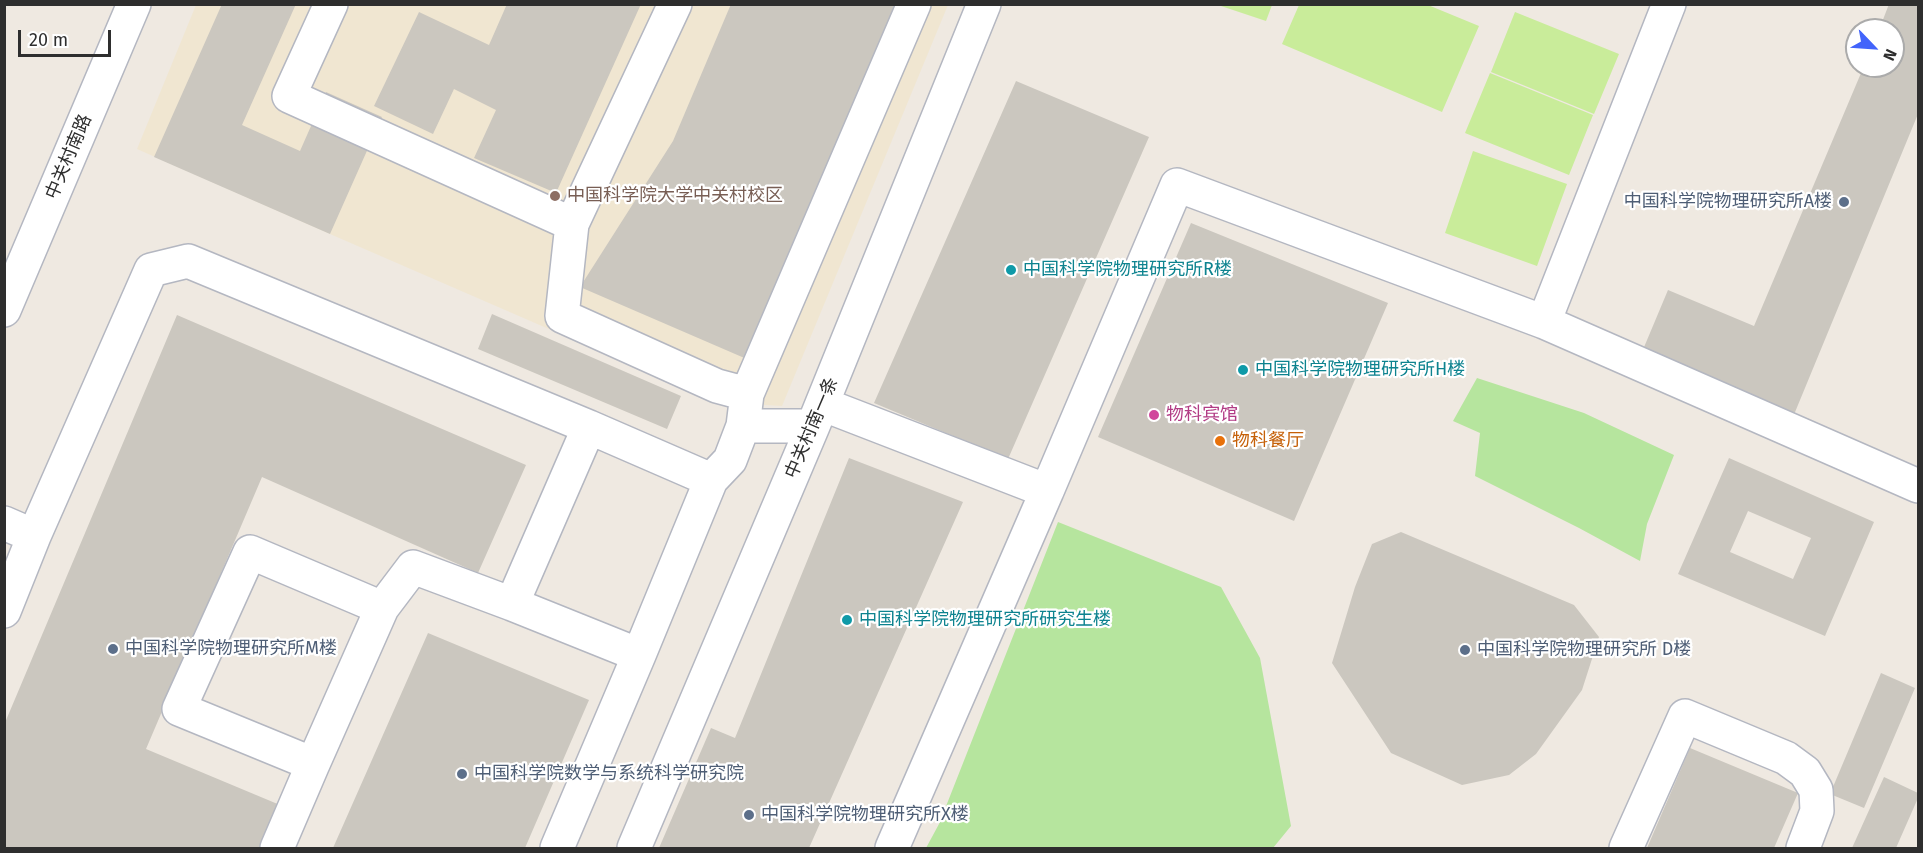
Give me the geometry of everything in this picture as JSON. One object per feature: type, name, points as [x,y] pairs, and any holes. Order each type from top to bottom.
[{"type":"street","name":"中关村南路","points":[[4,310],[134,4]]},
{"type":"street","points":[[331,4],[289,96],[572,224]]},
{"type":"street","points":[[675,4],[572,224],[562,316],[717,386],[747,394]]},
{"type":"street","points":[[557,849],[711,480],[730,460],[743,426],[747,394],[914,4]]},
{"type":"street","name":"中关村南一条","points":[[634,849],[818,415],[984,4]]},
{"type":"street","points":[[1544,322],[1669,4]]},
{"type":"street","points":[[892,849],[1178,184],[1544,322],[1918,486]]},
{"type":"street","points":[[4,611],[34,536],[151,270],[188,261],[711,480]]},
{"type":"street","points":[[743,426],[818,415],[1047,491]]},
{"type":"street","points":[[512,604],[589,427]]},
{"type":"street","points":[[4,523],[34,536]]},
{"type":"street","points":[[313,764],[179,709],[250,552],[382,608]]},
{"type":"street","points":[[277,849],[382,608],[413,567],[639,655]]},
{"type":"street","points":[[1626,849],[1685,716],[1786,758],[1805,772],[1816,790],[1816,811],[1803,849]]},
{"type":"shaded area","name":"中国科学院大学中关村校区","points":[[196,5],[948,5],[782,406],[717,402],[137,149]]},
{"type":"green space","points":[[1272,4],[1266,21],[1218,5]]},
{"type":"green space","points":[[1299,5],[1428,5],[1479,26],[1442,112],[1282,44]]},
{"type":"green space","points":[[1515,12],[1619,54],[1594,114],[1491,72]]},
{"type":"green space","points":[[1490,73],[1593,115],[1569,175],[1465,133]]},
{"type":"green space","points":[[1473,151],[1567,184],[1537,266],[1445,233]]},
{"type":"green space","points":[[1477,378],[1584,413],[1674,455],[1647,524],[1640,561],[1475,476],[1480,433],[1453,421]]},
{"type":"green space","points":[[1058,522],[1221,587],[1260,658],[1291,826],[1273,848],[926,848],[939,824]]},
{"type":"building","points":[[222,4],[296,4],[242,125],[300,151],[326,92],[382,117],[330,234],[154,157]]},
{"type":"building","points":[[507,4],[641,4],[556,193],[474,158],[496,110],[454,89],[433,134],[374,106],[419,12],[489,45]]},
{"type":"building","points":[[731,4],[904,4],[749,360],[580,287],[673,141]]},
{"type":"building","name":"中国科学院物理研究所A楼","points":[[1889,4],[1918,4],[1918,114],[1793,417],[1642,352],[1668,290],[1754,326],[1859,78],[1905,78],[1905,18],[1884,18]]},
{"type":"building","name":"中国科学院物理研究所R楼","points":[[1016,81],[1149,137],[1008,459],[874,403]]},
{"type":"building","name":"中国科学院物理研究所H楼","points":[[1191,223],[1388,303],[1294,521],[1098,437]]},
{"type":"building","points":[[492,314],[681,396],[667,429],[478,349]]},
{"type":"building","name":"中国科学院物理研究所M楼","points":[[177,315],[526,465],[478,573],[262,477],[146,749],[280,805],[261,848],[4,848],[4,725]]},
{"type":"building","name":"中国科学院物理研究所研究生楼","points":[[849,458],[963,502],[809,848],[659,848],[711,728],[735,738]]},
{"type":"building","points":[[1729,458],[1874,522],[1825,636],[1678,574]],"holes":[[[1748,511],[1811,538],[1793,579],[1730,552]]]},
{"type":"building","name":"中国科学院物理研究所 D楼","points":[[1401,532],[1574,605],[1599,637],[1582,690],[1536,754],[1509,775],[1462,785],[1391,753],[1332,663],[1355,587],[1372,544]]},
{"type":"building","name":"中国科学院数学与系统科学研究院","points":[[428,633],[589,700],[525,848],[333,848]]},
{"type":"building","points":[[1881,673],[1915,688],[1864,808],[1830,794]]},
{"type":"building","points":[[1690,748],[1798,793],[1774,848],[1647,848]]},
{"type":"building","points":[[1884,777],[1918,793],[1918,798],[1896,848],[1852,848]]},
{"type":"place","name":"中国科学院大学中关村校区","points":[[555,196]]},
{"type":"place","name":"中国科学院物理研究所A楼","points":[[1844,202]]},
{"type":"place","name":"中国科学院物理研究所R楼","points":[[1011,270]]},
{"type":"place","name":"中国科学院物理研究所H楼","points":[[1243,370]]},
{"type":"place","name":"物科宾馆","points":[[1154,415]]},
{"type":"place","name":"物科餐厅","points":[[1220,441]]},
{"type":"place","name":"中国科学院物理研究所研究生楼","points":[[847,620]]},
{"type":"place","name":"中国科学院物理研究所M楼","points":[[113,649]]},
{"type":"place","name":"中国科学院物理研究所 D楼","points":[[1465,650]]},
{"type":"place","name":"中国科学院数学与系统科学研究院","points":[[462,774]]},
{"type":"place","name":"中国科学院物理研究所X楼","points":[[749,815]]}]
